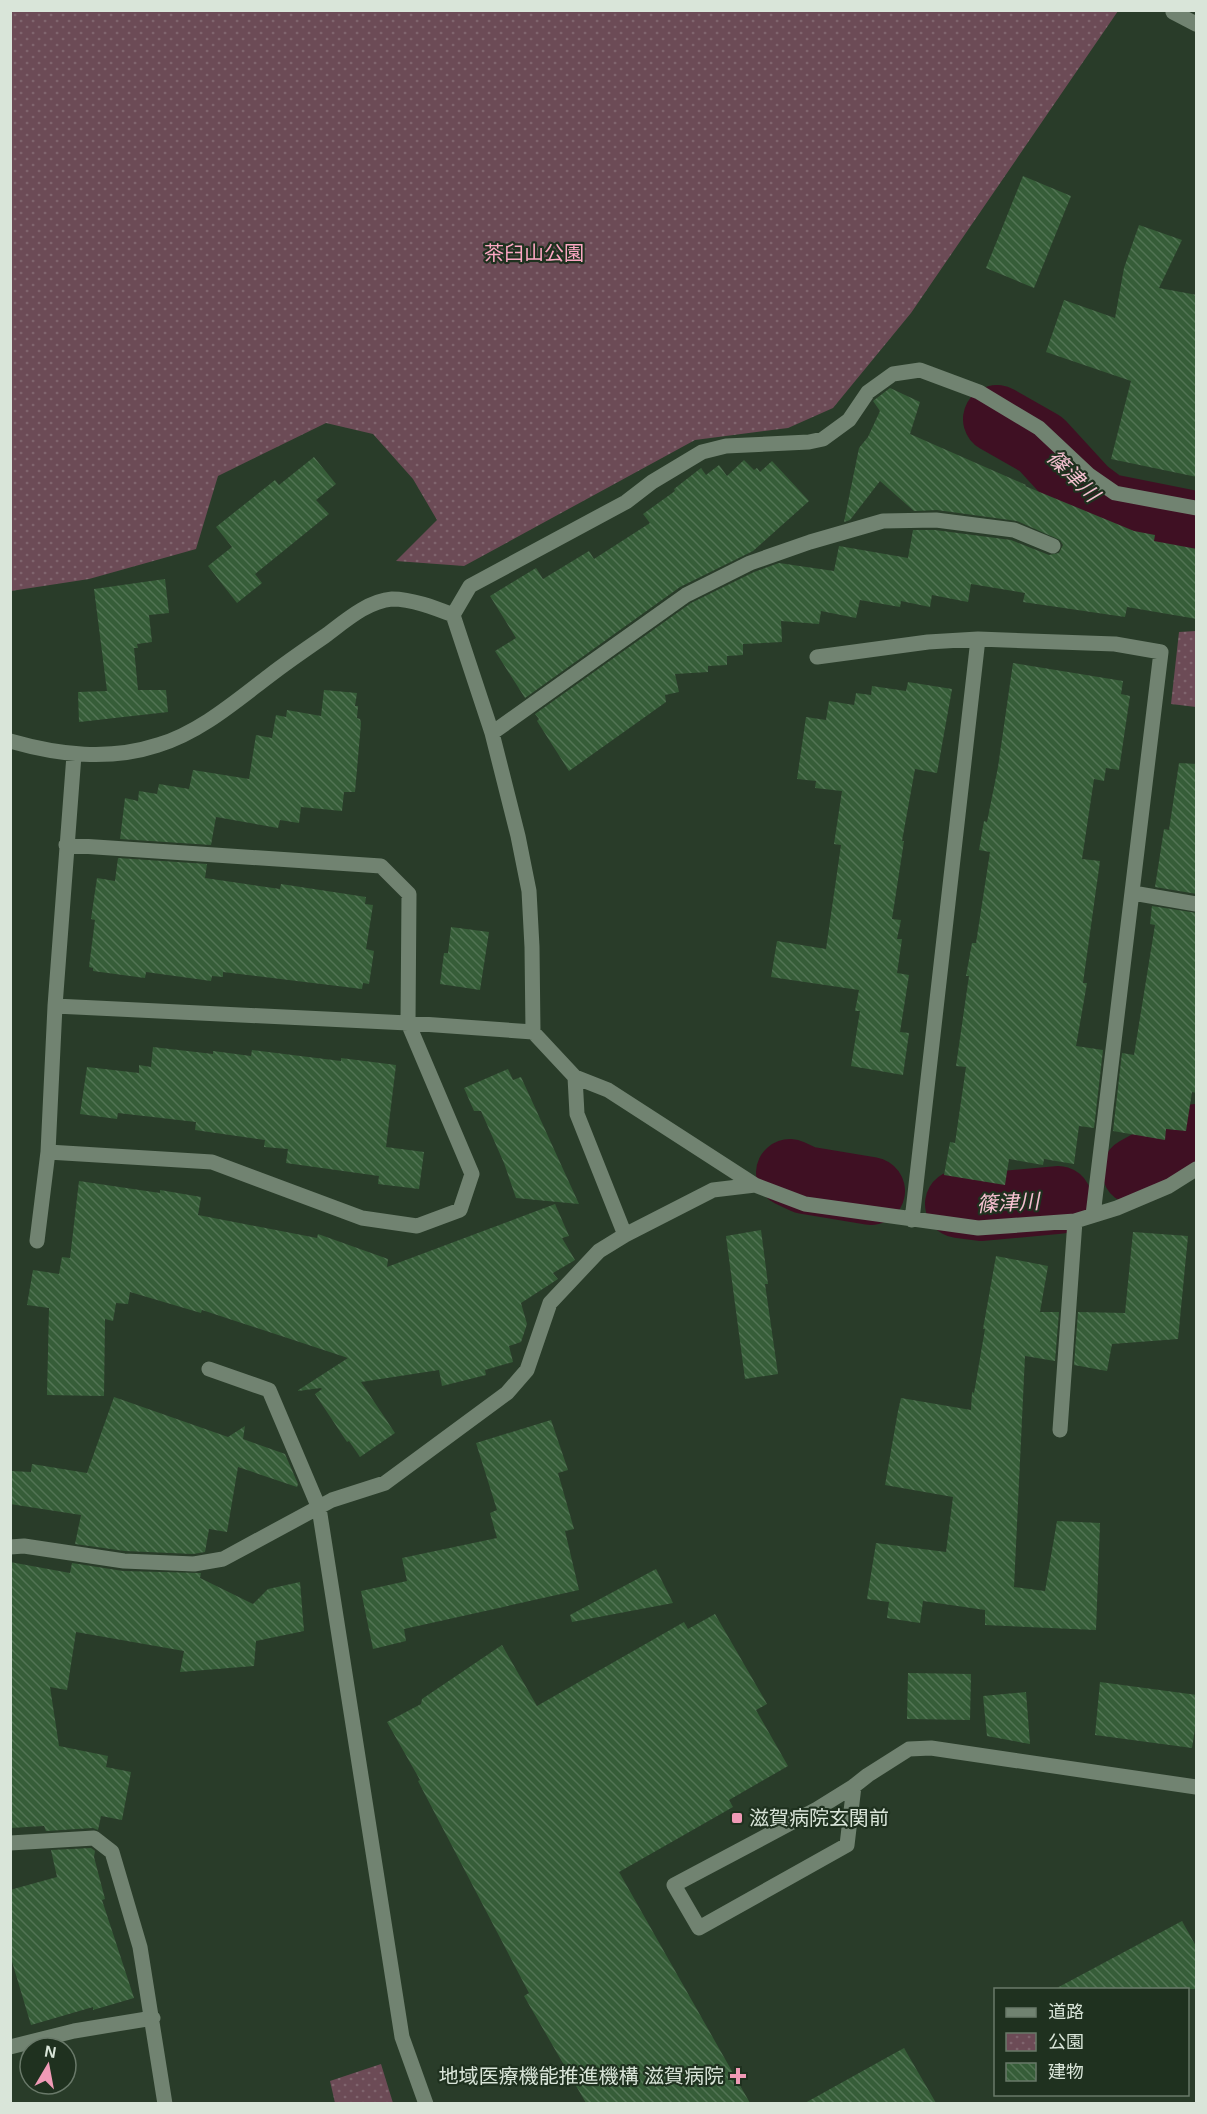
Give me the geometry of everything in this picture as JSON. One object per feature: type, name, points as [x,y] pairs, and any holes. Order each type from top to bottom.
[{"type":"street","points":[[1173,12],[1197,24]]},
{"type":"street","points":[[533,1032],[533,967],[529,891],[518,836],[492,733],[453,615],[470,586],[626,502],[652,482],[702,452],[726,446],[809,442],[823,438],[849,420],[868,392],[893,374],[920,370],[979,392],[1039,428],[1089,475],[1115,493],[1197,508]]},
{"type":"street","points":[[492,733],[686,595],[750,563],[810,542],[883,521],[936,520],[1014,530],[1053,546]]},
{"type":"street","points":[[10,741],[74,755],[116,755],[159,745],[203,724],[369,606],[391,599],[433,607],[453,615]]},
{"type":"street","points":[[817,657],[928,642],[978,639],[1115,644],[1161,652],[1093,1215]]},
{"type":"street","points":[[912,1220],[978,639]]},
{"type":"street","points":[[37,1241],[48,1152],[55,1006],[74,755]]},
{"type":"street","points":[[48,1152],[212,1162],[362,1218],[417,1226],[460,1210],[472,1174],[408,1023],[409,894],[381,866],[66,845]]},
{"type":"street","points":[[1133,893],[1197,904]]},
{"type":"street","points":[[55,1006],[408,1023],[533,1032],[575,1077],[608,1090],[755,1185],[805,1204],[912,1220],[978,1228],[1075,1221],[1117,1208],[1169,1186],[1197,1169]]},
{"type":"street","points":[[575,1077],[577,1114],[625,1235]]},
{"type":"street","points":[[10,1547],[24,1546],[124,1561],[194,1564],[223,1558],[332,1500],[384,1483],[507,1393],[527,1370],[549,1303],[599,1251],[625,1235],[713,1190],[755,1185]]},
{"type":"street","points":[[1060,1430],[1075,1221]]},
{"type":"street","points":[[209,1369],[269,1390],[319,1508],[402,2037],[426,2103]]},
{"type":"street","points":[[854,1786],[847,1845],[699,1928],[674,1885],[817,1809],[909,1749],[931,1748],[1197,1787]]},
{"type":"street","points":[[10,1843],[94,1838],[112,1852],[140,1947],[165,2103]]},
{"type":"street","points":[[10,2047],[74,2031],[153,2018]]},
{"type":"green space","name":"茶臼山公園","points":[[11,10],[1118,11],[911,313],[833,408],[788,428],[695,440],[464,566],[396,561],[437,520],[413,479],[373,434],[326,423],[218,476],[196,549],[89,579],[11,591]]},
{"type":"green space","points":[[1196,631],[1196,707],[1171,704],[1179,632]]},
{"type":"green space","points":[[381,2064],[393,2103],[335,2103],[330,2081]]},
{"type":"building","points":[[1023,176],[1071,196],[1034,288],[986,268]]},
{"type":"building","points":[[1139,225],[1182,240],[1159,288],[1197,295],[1197,477],[1111,459],[1131,381],[1046,352],[1064,300],[1115,318],[1124,268]]},
{"type":"building","points":[[890,388],[920,402],[910,434],[1025,486],[1134,531],[1155,535],[1154,541],[1197,549],[1197,619],[1127,607],[1125,617],[1023,602],[1025,593],[971,584],[968,602],[932,595],[930,607],[901,601],[900,607],[860,600],[856,618],[821,611],[819,624],[781,621],[782,642],[743,644],[743,655],[727,656],[727,665],[708,666],[708,672],[675,674],[679,692],[665,695],[666,702],[569,771],[537,721],[539,719],[535,714],[691,603],[754,572],[779,563],[834,571],[839,546],[908,558],[913,530],[935,530],[1011,540],[1049,555],[1059,553],[1063,545],[1060,540],[1017,521],[937,510],[914,511],[880,481],[850,520],[844,522],[859,448],[868,437],[880,411],[873,401]]},
{"type":"building","points":[[314,457],[336,484],[316,500],[329,514],[255,574],[262,583],[237,603],[208,566],[232,547],[216,527],[275,480],[279,485]]},
{"type":"building","points":[[744,460],[754,470],[757,468],[760,472],[772,461],[809,501],[753,551],[680,587],[525,698],[495,651],[516,638],[490,596],[536,568],[543,579],[589,551],[594,559],[650,523],[643,514],[675,491],[674,489],[701,468],[706,475],[719,465],[727,476]]},
{"type":"building","points":[[165,579],[169,613],[149,615],[152,642],[137,644],[138,648],[134,648],[138,690],[166,690],[168,712],[79,722],[78,692],[107,691],[94,589]]},
{"type":"building","points":[[1013,663],[1123,681],[1121,694],[1130,696],[1119,770],[1106,768],[1104,781],[1094,779],[1082,859],[1100,861],[1083,983],[1087,983],[1076,1046],[1103,1050],[1094,1128],[1079,1126],[1074,1164],[1044,1159],[1043,1165],[1009,1159],[1005,1185],[944,1175],[950,1142],[955,1143],[966,1067],[956,1066],[969,976],[966,976],[972,943],[976,943],[990,852],[979,850],[998,767]]},
{"type":"building","points":[[908,682],[952,689],[937,773],[915,769],[902,841],[904,841],[892,919],[901,920],[897,939],[902,939],[897,973],[909,975],[900,1032],[909,1033],[903,1075],[851,1066],[860,1011],[855,1011],[859,990],[771,977],[777,941],[826,949],[841,845],[834,844],[842,791],[815,788],[816,781],[797,779],[806,717],[826,720],[829,701],[854,705],[856,693],[871,695],[872,686],[906,691]]},
{"type":"building","points":[[324,690],[357,693],[355,706],[358,706],[357,718],[361,723],[355,792],[344,792],[342,811],[301,807],[299,823],[280,820],[278,828],[216,817],[211,845],[120,839],[125,798],[138,801],[139,791],[157,794],[159,784],[189,789],[193,770],[249,779],[256,735],[272,738],[276,715],[286,717],[287,710],[321,716]]},
{"type":"building","points":[[1179,763],[1197,764],[1197,894],[1155,887],[1164,829],[1169,830]]},
{"type":"building","points":[[118,858],[207,864],[205,878],[280,889],[281,884],[366,897],[365,904],[373,905],[366,949],[374,951],[369,984],[363,983],[362,989],[223,972],[223,977],[212,976],[211,981],[146,972],[145,978],[93,971],[93,968],[89,967],[95,920],[91,919],[97,878],[115,881]]},
{"type":"building","points":[[1152,906],[1197,913],[1197,1093],[1192,1092],[1186,1131],[1166,1129],[1165,1140],[1113,1131],[1122,1053],[1134,1055],[1155,925],[1150,924]]},
{"type":"building","points":[[451,927],[489,932],[480,990],[440,984],[444,953],[448,953]]},
{"type":"building","points":[[153,1047],[251,1056],[252,1050],[396,1065],[386,1147],[424,1152],[419,1189],[378,1184],[379,1176],[286,1163],[288,1149],[264,1147],[265,1140],[195,1130],[196,1122],[118,1113],[117,1119],[80,1114],[87,1067],[139,1073],[139,1065],[151,1067]]},
{"type":"building","points":[[508,1069],[513,1080],[521,1077],[579,1204],[516,1198],[504,1163],[481,1111],[474,1111],[464,1088]]},
{"type":"building","points":[[79,1181],[201,1197],[198,1215],[317,1238],[318,1234],[388,1259],[387,1267],[555,1204],[569,1236],[562,1238],[575,1260],[553,1273],[558,1279],[521,1303],[527,1324],[521,1342],[509,1346],[513,1362],[485,1370],[486,1375],[442,1386],[439,1370],[361,1382],[395,1433],[360,1457],[349,1441],[347,1442],[315,1394],[322,1389],[297,1391],[348,1358],[202,1310],[201,1313],[130,1292],[128,1304],[116,1303],[113,1321],[105,1319],[104,1396],[47,1395],[49,1308],[27,1305],[33,1270],[59,1274],[62,1257],[70,1258]]},
{"type":"building","points":[[761,1230],[768,1284],[765,1284],[778,1374],[745,1379],[726,1236]]},
{"type":"building","points":[[1133,1232],[1188,1236],[1178,1339],[1112,1344],[1107,1371],[1074,1365],[1078,1312],[1125,1313]]},
{"type":"building","points":[[996,1256],[1048,1266],[1040,1312],[1059,1312],[1055,1361],[1025,1356],[1014,1587],[1045,1591],[1057,1521],[1100,1523],[1096,1630],[985,1625],[985,1610],[923,1601],[920,1623],[887,1618],[889,1602],[867,1599],[876,1543],[946,1552],[953,1497],[885,1485],[901,1398],[971,1410],[972,1392],[974,1393]]},
{"type":"building","points":[[114,1397],[228,1437],[245,1426],[243,1439],[285,1454],[298,1484],[297,1487],[238,1467],[227,1532],[209,1529],[205,1552],[193,1554],[125,1551],[75,1544],[81,1515],[10,1504],[10,1471],[31,1472],[32,1464],[87,1473]]},
{"type":"building","points":[[551,1420],[568,1470],[558,1473],[574,1529],[565,1531],[579,1590],[404,1629],[406,1641],[373,1649],[361,1591],[407,1581],[402,1558],[497,1538],[490,1513],[497,1510],[476,1443]]},
{"type":"building","points":[[10,1562],[70,1573],[72,1563],[123,1571],[201,1573],[200,1578],[253,1604],[268,1589],[300,1582],[304,1631],[256,1641],[254,1666],[180,1672],[184,1651],[76,1632],[67,1690],[50,1687],[59,1746],[108,1756],[106,1767],[131,1772],[122,1820],[101,1816],[98,1830],[93,1828],[46,1831],[44,1826],[10,1828]]},
{"type":"building","points":[[656,1569],[673,1603],[572,1622],[570,1615]]},
{"type":"building","points":[[715,1614],[767,1704],[756,1710],[788,1766],[729,1800],[733,1807],[619,1872],[750,2103],[586,2103],[524,1996],[529,1993],[418,1781],[420,1780],[387,1722],[421,1704],[422,1699],[502,1645],[537,1706],[684,1622],[688,1629]]},
{"type":"building","points":[[908,1673],[971,1674],[970,1720],[907,1719]]},
{"type":"building","points":[[1100,1682],[1197,1695],[1197,1716],[1192,1748],[1095,1735]]},
{"type":"building","points":[[1026,1692],[1030,1744],[987,1736],[983,1696]]},
{"type":"building","points":[[91,1848],[95,1851],[94,1857],[105,1899],[102,1900],[134,1998],[31,2025],[10,1955],[10,1890],[57,1877],[51,1850]]},
{"type":"building","points":[[1182,1921],[1197,1948],[1197,1989],[1057,1988]]},
{"type":"building","points":[[904,2048],[936,2103],[805,2103]]},
{"type":"waterway","name":"篠津川","points":[[997,419],[1041,444],[1085,492],[1105,507],[1190,524]]},
{"type":"waterway","name":"篠津川","points":[[1136,1171],[1196,1138]]},
{"type":"waterway","name":"篠津川","points":[[790,1173],[805,1180],[871,1191]]},
{"type":"waterway","name":"篠津川","points":[[959,1204],[982,1207],[1058,1200]]},
{"type":"place","name":"滋賀病院玄関前","points":[[737,1818]]},
{"type":"place","name":"地域医療機能推進機構 滋賀病院","points":[[738,2076]]}]
